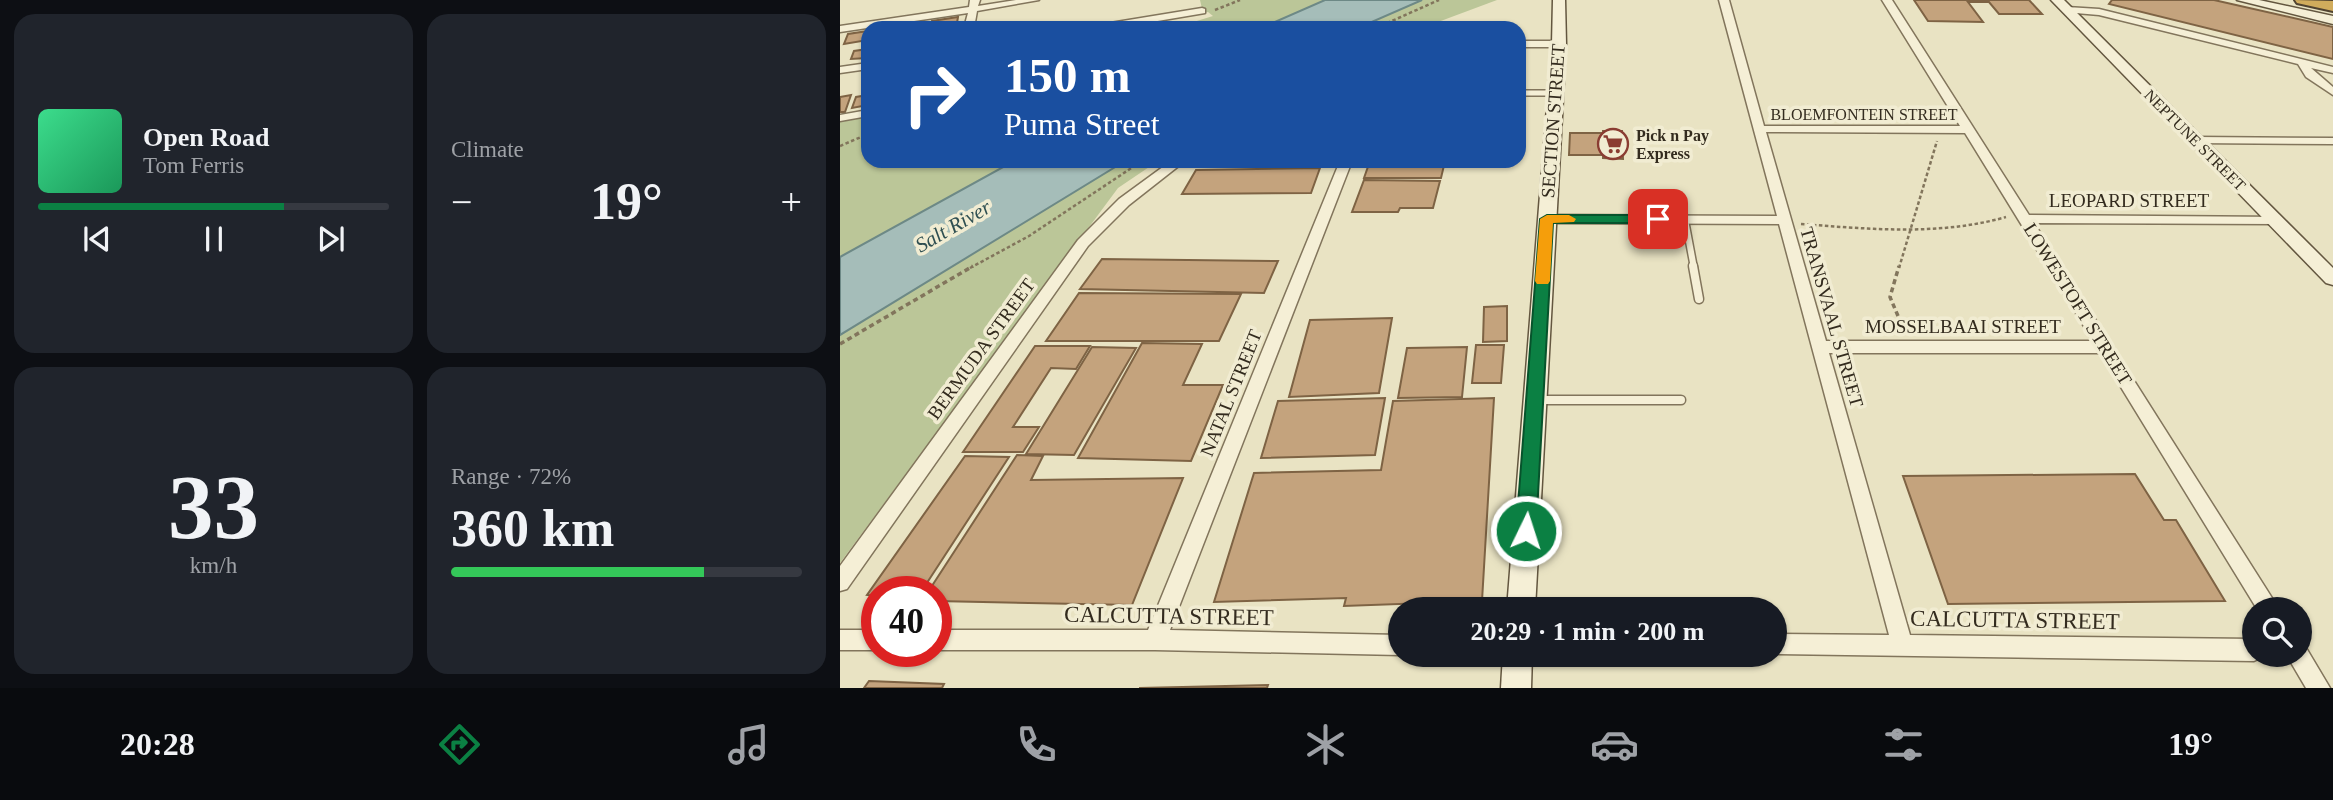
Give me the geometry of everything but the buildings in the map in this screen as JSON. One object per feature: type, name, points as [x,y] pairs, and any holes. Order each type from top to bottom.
[{"type":"highway","points":[[2303,0],[2333,6]]},
{"type":"street","points":[[885,21],[974,5],[1034,0]]},
{"type":"street","name":"TRANSVAAL STREET","points":[[1724,0],[1902,644]]},
{"type":"street","name":"LOWESTOFT STREET","points":[[1886,0],[2261,597]]},
{"type":"street","points":[[2243,0],[2333,20]]},
{"type":"street","name":"SECTION STREET","points":[[1522,597],[1561,3]]},
{"type":"street","points":[[2062,5],[2333,70]]},
{"type":"street","name":"NEPTUNE STREET","points":[[2062,5],[2333,279]]},
{"type":"street","points":[[1141,21],[1202,11]]},
{"type":"street","points":[[840,29],[861,25]]},
{"type":"street","points":[[1526,44],[1559,44]]},
{"type":"street","points":[[2302,62],[2310,75],[2333,92]]},
{"type":"street","points":[[840,70],[861,67]]},
{"type":"street","points":[[840,118],[861,114]]},
{"type":"street","name":"BLOEMFONTEIN STREET","points":[[1761,129],[1968,130]]},
{"type":"street","name":"BERMUDA STREET","points":[[840,582],[1083,243],[1124,202],[1170,168]]},
{"type":"street","name":"NATAL STREET","points":[[1155,640],[1343,168]]},
{"type":"street","points":[[1547,219],[1784,220]]},
{"type":"street","name":"LEOPARD STREET","points":[[2025,219],[2276,220]]},
{"type":"street","name":"MOSSELBAAI STREET","points":[[1821,347],[2104,347]]},
{"type":"street","points":[[840,640],[861,640]]},
{"type":"street","name":"CALCUTTA STREET","points":[[952,640],[1155,640],[1388,645]]},
{"type":"street","name":"CALCUTTA STREET","points":[[1787,644],[2242,650]]},
{"type":"street","points":[[1516,688],[1517,667]]},
{"type":"street","points":[[2305,667],[2319,688]]},
{"type":"lane","points":[[1526,93],[1556,93]]},
{"type":"lane","points":[[2195,140],[2333,141]]},
{"type":"lane","points":[[1685,219],[1699,299]]},
{"type":"lane","points":[[1535,400],[1681,400]]},
{"type":"path","points":[[1215,10],[1240,0]]},
{"type":"path","points":[[1392,21],[1439,0]]},
{"type":"path","points":[[1898,316],[1891,297],[1909,228],[1939,137],[1935,130]]},
{"type":"path","points":[[840,146],[861,137]]},
{"type":"path","points":[[840,344],[915,298],[1028,236],[1131,168]]},
{"type":"path","points":[[1784,220],[1802,224],[1909,228],[1978,225],[2009,215],[2025,219]]},
{"type":"green space","points":[[1200,0],[1325,0],[1277,21],[1197,21],[1213,16],[1208,12],[1203,13]]},
{"type":"green space","points":[[1422,0],[1497,0],[1441,21],[1374,21]]},
{"type":"green space","points":[[861,118],[861,168],[1001,168],[840,257],[840,122]]},
{"type":"green space","points":[[1114,168],[1148,168],[1118,188],[840,563],[840,335]]},
{"type":"water","points":[[1325,0],[1422,0],[1374,21],[1277,21]]},
{"type":"water","name":"Salt River","points":[[1001,168],[1114,168],[840,335],[840,257]]},
{"type":"slow traffic","points":[[1542,281],[1547,219],[1569,219]]},
{"type":"place","name":"Pick n Pay Express","points":[[1613,144]]},
{"type":"route","points":[[1526,531],[1547,219],[1658,219]]}]
